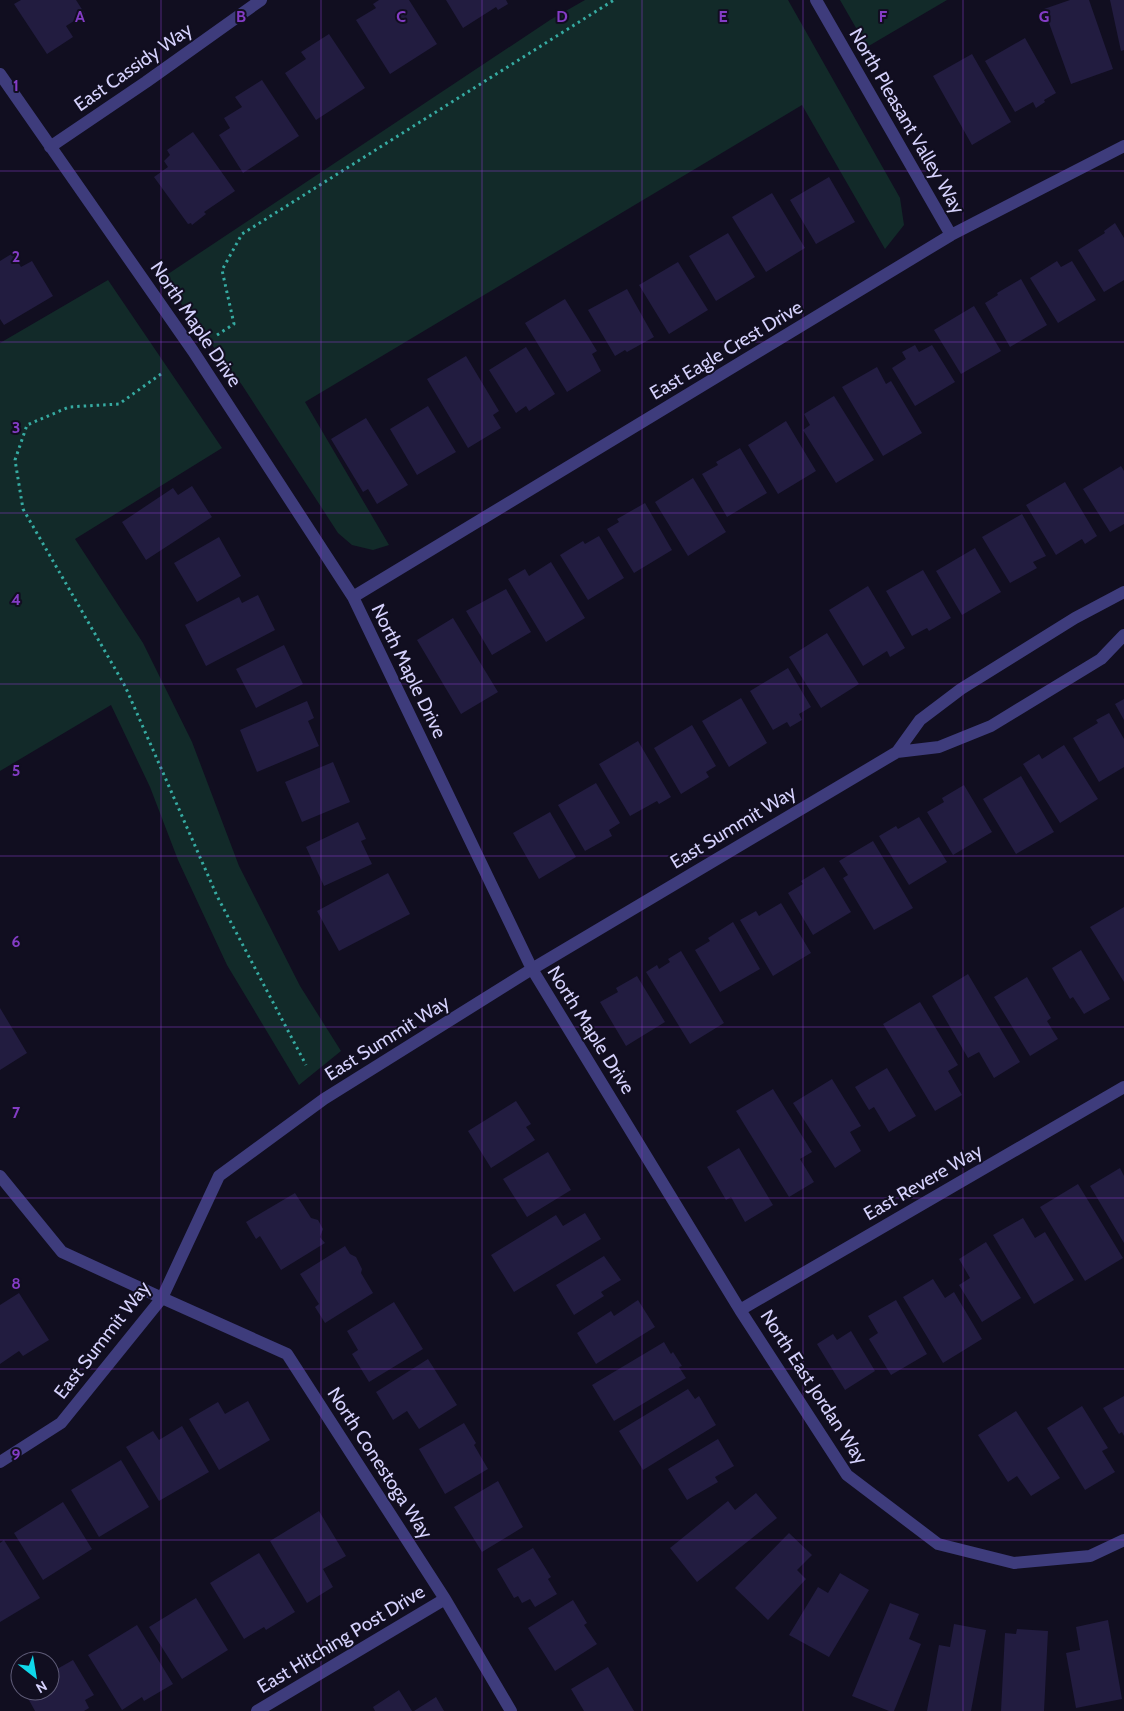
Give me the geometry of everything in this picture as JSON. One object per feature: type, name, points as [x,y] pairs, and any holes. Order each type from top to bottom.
[{"type":"street","name":"East Cassidy Way","points":[[50,147],[146,82],[261,0]]},
{"type":"street","name":"North Pleasant Valley Way","points":[[816,0],[951,235]]},
{"type":"street","name":"North Maple Drive","points":[[0,74],[193,352],[353,597],[532,969],[740,1310]]},
{"type":"street","name":"East Eagle Crest Drive","points":[[353,597],[951,235],[1124,146]]},
{"type":"street","name":"East Summit Way","points":[[0,1462],[61,1423],[162,1298],[220,1176],[324,1099],[532,969],[897,752],[920,720],[961,689],[1074,618],[1124,592]]},
{"type":"street","name":"East Summit Way","points":[[897,752],[938,747],[991,726],[1101,659],[1124,635]]},
{"type":"street","name":"East Revere Way","points":[[740,1310],[1124,1087]]},
{"type":"street","name":"North Conestoga Way","points":[[0,1176],[62,1252],[288,1354],[445,1599],[511,1711]]},
{"type":"street","name":"North East Jordan Way","points":[[740,1310],[846,1475],[938,1544],[1014,1563],[1090,1556],[1124,1540]]},
{"type":"street","name":"East Hitching Post Drive","points":[[257,1711],[445,1599]]},
{"type":"path","points":[[217,336],[234,324],[222,270],[242,234],[614,0]]},
{"type":"path","points":[[161,374],[119,404],[69,407],[27,425],[15,460],[23,509],[125,686],[217,896],[306,1065]]},
{"type":"green space","points":[[585,0],[788,0],[900,198],[904,225],[885,249],[802,105],[305,402],[389,545],[373,550],[352,545],[338,533],[242,385],[162,278],[550,20]]},
{"type":"green space","points":[[840,0],[947,0],[867,47]]},
{"type":"green space","points":[[108,280],[222,448],[75,539],[143,643],[192,742],[239,866],[300,986],[341,1051],[299,1085],[227,965],[178,860],[150,787],[111,705],[0,771],[0,343]]},
{"type":"building","points":[[21,0],[76,0],[85,14],[66,26],[73,37],[47,54],[14,4]]},
{"type":"building","points":[[379,0],[409,0],[437,44],[390,74],[356,20],[376,8],[373,4]]},
{"type":"building","points":[[446,0],[506,0],[508,4],[498,10],[496,7],[463,28]]},
{"type":"building","points":[[1070,0],[1089,0],[1113,69],[1071,84],[1044,9]]},
{"type":"building","points":[[1110,0],[1124,0],[1124,50],[1121,51]]},
{"type":"building","points":[[329,34],[365,88],[316,120],[285,73],[306,59],[301,52]]},
{"type":"building","points":[[1025,38],[1056,93],[1044,100],[1045,102],[1036,108],[1033,102],[1015,112],[985,61]]},
{"type":"building","points":[[972,54],[1011,122],[972,145],[933,76]]},
{"type":"building","points":[[262,80],[299,136],[243,173],[219,135],[230,128],[224,118],[242,107],[235,97]]},
{"type":"building","points":[[193,132],[235,191],[204,212],[206,214],[192,225],[191,223],[188,224],[154,177],[168,167],[164,161],[170,155],[167,150]]},
{"type":"building","points":[[829,177],[855,222],[816,244],[790,200]]},
{"type":"building","points":[[772,193],[805,248],[766,272],[732,217]]},
{"type":"building","points":[[1115,223],[1124,238],[1124,280],[1104,292],[1078,250],[1105,233],[1104,231]]},
{"type":"building","points":[[728,233],[755,277],[716,301],[689,256]]},
{"type":"building","points":[[13,253],[21,267],[32,261],[53,296],[4,325],[0,319],[0,261]]},
{"type":"building","points":[[1057,261],[1061,267],[1072,261],[1096,300],[1058,323],[1030,278]]},
{"type":"building","points":[[678,262],[708,310],[669,334],[639,285]]},
{"type":"building","points":[[1021,279],[1047,325],[1010,347],[985,303],[998,295],[997,293]]},
{"type":"building","points":[[627,289],[654,337],[627,352],[625,350],[615,356],[588,310]]},
{"type":"building","points":[[565,299],[597,351],[592,354],[601,371],[567,392],[525,323]]},
{"type":"building","points":[[974,306],[1001,351],[961,374],[934,330]]},
{"type":"building","points":[[915,345],[919,352],[932,345],[955,382],[915,406],[892,368],[906,359],[902,352]]},
{"type":"building","points":[[526,347],[555,394],[529,411],[526,406],[516,413],[489,370]]},
{"type":"building","points":[[466,356],[499,411],[493,415],[501,428],[468,448],[427,379]]},
{"type":"building","points":[[877,367],[886,384],[891,381],[922,433],[883,456],[842,387]]},
{"type":"building","points":[[834,396],[874,460],[836,483],[803,430],[810,425],[804,414]]},
{"type":"building","points":[[428,406],[456,452],[417,475],[390,429]]},
{"type":"building","points":[[366,418],[408,485],[377,504],[368,489],[363,492],[331,439]]},
{"type":"building","points":[[786,421],[816,471],[778,494],[748,445]]},
{"type":"building","points":[[740,448],[767,493],[727,517],[702,474],[718,465],[716,462]]},
{"type":"building","points":[[1121,466],[1124,471],[1124,524],[1110,532],[1083,489]]},
{"type":"building","points":[[693,478],[726,532],[688,556],[655,502]]},
{"type":"building","points":[[1065,482],[1097,536],[1085,544],[1082,539],[1056,555],[1026,505]]},
{"type":"building","points":[[192,486],[212,517],[146,560],[122,522],[173,488],[178,495]]},
{"type":"building","points":[[645,503],[672,550],[634,573],[607,529],[619,522],[617,519]]},
{"type":"building","points":[[1022,514],[1046,556],[1033,562],[1037,568],[1010,583],[982,537]]},
{"type":"building","points":[[599,536],[624,578],[588,600],[560,555],[583,541],[585,544]]},
{"type":"building","points":[[219,537],[241,576],[197,602],[174,563]]},
{"type":"building","points":[[975,548],[1001,592],[962,615],[936,571]]},
{"type":"building","points":[[551,562],[585,618],[546,642],[508,579],[525,569],[529,576]]},
{"type":"building","points":[[923,570],[951,618],[929,631],[927,628],[912,636],[886,591]]},
{"type":"building","points":[[868,586],[905,648],[890,657],[887,651],[863,666],[829,610]]},
{"type":"building","points":[[506,589],[531,632],[492,655],[466,611]]},
{"type":"building","points":[[258,595],[275,630],[206,666],[185,625],[239,597],[242,603]]},
{"type":"building","points":[[453,618],[498,692],[461,714],[417,640]]},
{"type":"building","points":[[827,633],[859,684],[821,708],[789,657]]},
{"type":"building","points":[[284,645],[303,684],[256,708],[236,669]]},
{"type":"building","points":[[788,668],[811,707],[799,714],[802,720],[790,727],[787,722],[773,730],[750,691]]},
{"type":"building","points":[[741,698],[767,743],[729,767],[702,721]]},
{"type":"building","points":[[1124,699],[1124,720],[1115,704]]},
{"type":"building","points":[[307,701],[314,718],[308,721],[319,746],[257,772],[240,730]]},
{"type":"building","points":[[1109,713],[1124,739],[1124,767],[1099,782],[1073,738],[1098,723],[1096,720]]},
{"type":"building","points":[[692,725],[716,766],[706,772],[709,777],[681,794],[654,748]]},
{"type":"building","points":[[638,741],[671,797],[659,804],[657,801],[630,816],[599,764]]},
{"type":"building","points":[[1064,745],[1098,799],[1060,823],[1023,764],[1039,754],[1042,759]]},
{"type":"building","points":[[333,762],[350,802],[302,822],[285,782]]},
{"type":"building","points":[[1021,776],[1054,832],[1016,854],[983,799]]},
{"type":"building","points":[[596,783],[620,823],[609,830],[612,836],[585,851],[558,805]]},
{"type":"building","points":[[964,785],[992,832],[953,855],[927,812],[944,802],[942,798]]},
{"type":"building","points":[[550,812],[576,857],[539,879],[513,833]]},
{"type":"building","points":[[919,817],[947,862],[909,885],[879,836],[896,826],[898,829]]},
{"type":"building","points":[[358,822],[366,839],[361,841],[372,864],[324,886],[306,847]]},
{"type":"building","points":[[873,841],[913,908],[874,930],[843,878],[848,875],[839,861]]},
{"type":"building","points":[[824,867],[851,912],[813,935],[788,893],[803,884],[801,881]]},
{"type":"building","points":[[388,873],[410,914],[339,951],[317,911]]},
{"type":"building","points":[[781,903],[811,953],[773,976],[740,920],[756,911],[759,916]]},
{"type":"building","points":[[1124,907],[1124,982],[1090,927]]},
{"type":"building","points":[[733,922],[760,969],[720,992],[695,950],[710,941],[708,938]]},
{"type":"building","points":[[1081,950],[1110,999],[1084,1014],[1073,997],[1070,999],[1052,968]]},
{"type":"building","points":[[681,951],[724,1023],[690,1044],[646,972],[657,965],[659,969],[670,962],[668,959]]},
{"type":"building","points":[[968,974],[1020,1062],[994,1078],[979,1052],[968,1058],[932,996]]},
{"type":"building","points":[[637,976],[665,1022],[626,1046],[600,1002],[618,992],[616,988]]},
{"type":"building","points":[[1027,977],[1051,1018],[1047,1021],[1058,1039],[1030,1056],[994,997]]},
{"type":"building","points":[[920,1002],[958,1065],[948,1071],[962,1095],[935,1111],[883,1024]]},
{"type":"building","points":[[0,1008],[27,1053],[0,1070]]},
{"type":"building","points":[[887,1068],[916,1116],[889,1132],[874,1107],[869,1110],[855,1087]]},
{"type":"building","points":[[832,1079],[861,1126],[850,1132],[861,1151],[835,1168],[793,1103]]},
{"type":"building","points":[[773,1089],[812,1152],[800,1159],[814,1182],[789,1197],[736,1111]]},
{"type":"building","points":[[516,1101],[531,1124],[526,1127],[535,1140],[491,1168],[468,1131]]},
{"type":"building","points":[[739,1148],[773,1205],[745,1222],[731,1197],[726,1200],[707,1167]]},
{"type":"building","points":[[548,1152],[571,1190],[527,1217],[503,1179]]},
{"type":"building","points":[[1120,1168],[1124,1176],[1124,1243],[1090,1186]]},
{"type":"building","points":[[1078,1184],[1123,1258],[1085,1281],[1040,1207]]},
{"type":"building","points":[[295,1193],[311,1218],[318,1220],[323,1229],[320,1237],[325,1243],[281,1270],[260,1236],[256,1239],[246,1222]]},
{"type":"building","points":[[585,1213],[601,1239],[514,1292],[491,1255],[556,1215],[563,1226]]},
{"type":"building","points":[[1023,1218],[1035,1238],[1045,1232],[1074,1280],[1034,1304],[993,1235]]},
{"type":"building","points":[[986,1242],[1021,1298],[982,1322],[959,1285],[970,1278],[959,1259]]},
{"type":"building","points":[[345,1246],[350,1254],[356,1257],[362,1269],[361,1273],[373,1293],[325,1323],[315,1307],[319,1304],[300,1274]]},
{"type":"building","points":[[604,1256],[621,1280],[601,1292],[604,1296],[574,1315],[556,1285]]},
{"type":"building","points":[[933,1279],[945,1298],[954,1292],[982,1339],[943,1363],[903,1297]]},
{"type":"building","points":[[19,1293],[49,1340],[23,1356],[19,1351],[0,1364],[0,1305]]},
{"type":"building","points":[[638,1300],[655,1327],[596,1364],[577,1333],[611,1311],[614,1316]]},
{"type":"building","points":[[896,1300],[927,1354],[891,1375],[869,1339],[878,1333],[868,1316]]},
{"type":"building","points":[[394,1302],[423,1349],[369,1382],[352,1354],[358,1350],[347,1331]]},
{"type":"building","points":[[851,1331],[875,1371],[845,1390],[817,1344],[833,1334],[837,1340]]},
{"type":"building","points":[[664,1342],[671,1354],[673,1352],[682,1366],[679,1367],[686,1378],[614,1421],[592,1385]]},
{"type":"building","points":[[428,1359],[457,1405],[419,1429],[407,1411],[393,1420],[376,1392]]},
{"type":"building","points":[[688,1389],[695,1399],[699,1396],[716,1425],[643,1470],[619,1431]]},
{"type":"building","points":[[1124,1396],[1124,1436],[1122,1432],[1119,1434],[1103,1408]]},
{"type":"building","points":[[248,1401],[270,1440],[219,1470],[189,1419],[218,1402],[225,1414]]},
{"type":"building","points":[[1082,1406],[1108,1448],[1102,1451],[1115,1472],[1085,1490],[1047,1428]]},
{"type":"building","points":[[1016,1411],[1060,1478],[1031,1496],[1017,1476],[1008,1482],[978,1435]]},
{"type":"building","points":[[464,1423],[488,1469],[445,1494],[419,1449]]},
{"type":"building","points":[[182,1426],[209,1472],[159,1501],[126,1447],[153,1431],[159,1440]]},
{"type":"building","points":[[718,1439],[734,1466],[715,1477],[718,1482],[687,1500],[668,1469]]},
{"type":"building","points":[[121,1460],[149,1507],[99,1537],[71,1490]]},
{"type":"building","points":[[498,1481],[523,1527],[482,1552],[454,1507]]},
{"type":"building","points":[[756,1493],[777,1518],[697,1582],[670,1548],[728,1501],[735,1510]]},
{"type":"building","points":[[63,1502],[92,1549],[43,1580],[14,1533]]},
{"type":"building","points":[[319,1511],[346,1556],[323,1569],[333,1587],[307,1603],[270,1541]]},
{"type":"building","points":[[789,1533],[812,1555],[797,1570],[806,1579],[768,1620],[735,1588]]},
{"type":"building","points":[[4,1540],[40,1598],[0,1622],[0,1543]]},
{"type":"building","points":[[533,1548],[551,1577],[548,1579],[557,1594],[535,1607],[530,1599],[522,1603],[518,1596],[514,1598],[497,1569]]},
{"type":"building","points":[[259,1553],[295,1612],[266,1630],[264,1627],[244,1639],[210,1583]]},
{"type":"building","points":[[840,1573],[869,1590],[829,1657],[789,1635],[818,1587],[828,1593]]},
{"type":"building","points":[[196,1598],[228,1650],[182,1679],[149,1627]]},
{"type":"building","points":[[573,1600],[587,1623],[584,1625],[597,1644],[555,1671],[528,1628]]},
{"type":"building","points":[[890,1603],[919,1614],[909,1639],[921,1644],[894,1711],[889,1711],[852,1696]]},
{"type":"building","points":[[1108,1620],[1122,1699],[1076,1708],[1066,1653],[1080,1650],[1076,1627]]},
{"type":"building","points":[[954,1624],[986,1630],[971,1711],[927,1711],[939,1645],[950,1647]]},
{"type":"building","points":[[137,1625],[173,1684],[144,1701],[142,1697],[122,1710],[88,1655]]},
{"type":"building","points":[[1017,1629],[1048,1631],[1044,1711],[1001,1711],[1005,1633],[1016,1634]]},
{"type":"building","points":[[73,1660],[94,1695],[85,1700],[89,1708],[84,1711],[35,1711],[30,1701],[60,1701],[60,1667]]},
{"type":"building","points":[[608,1667],[634,1711],[584,1711],[571,1689]]},
{"type":"building","points":[[399,1690],[412,1711],[375,1711],[373,1707]]},
{"type":"building","points":[[436,1697],[444,1711],[414,1711]]}]
